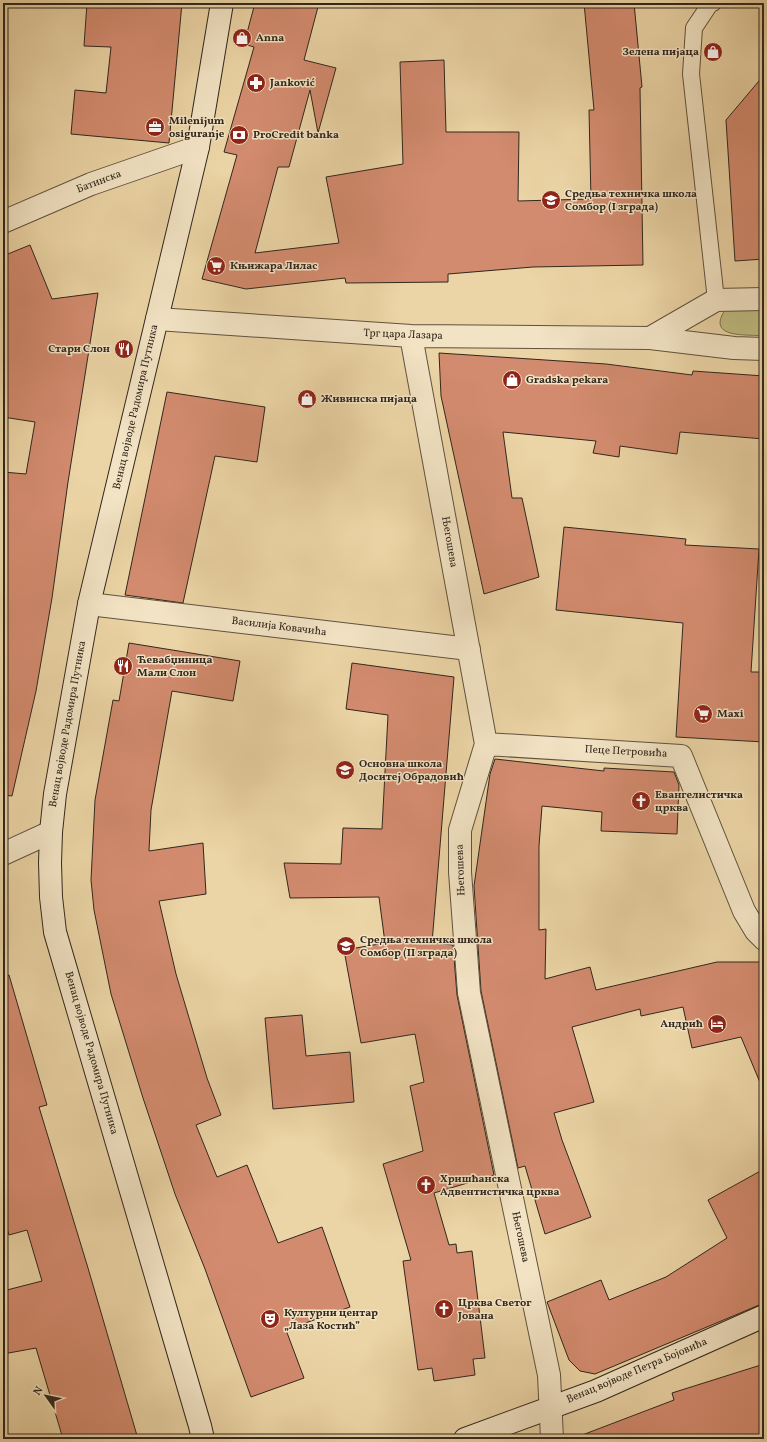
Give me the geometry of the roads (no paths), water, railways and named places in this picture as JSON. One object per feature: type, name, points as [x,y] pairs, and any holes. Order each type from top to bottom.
[{"type":"street","name":"Венац војводе Радомира Путника","points":[[203,1439],[55,932],[50,863],[51,832],[55,794],[89,604],[198,147],[222,3]]},
{"type":"street","name":"Батинска","points":[[3,222],[91,184],[198,147]]},
{"type":"street","points":[[650,338],[716,300],[764,299]]},
{"type":"street","name":"Трг цара Лазара","points":[[157,319],[411,336],[650,338],[734,348],[764,349]]},
{"type":"street","name":"Његошева","points":[[411,336],[486,744],[460,830],[460,872],[469,993],[549,1375],[552,1439]]},
{"type":"street","name":"Василија Ковачића","points":[[89,604],[469,649]]},
{"type":"street","name":"Пеце Петровића","points":[[486,744],[681,756],[744,911],[756,931],[764,939]]},
{"type":"street","points":[[3,854],[51,832]]},
{"type":"street","name":"Венац војводе Петра Бојовића","points":[[464,1439],[551,1406],[596,1391],[764,1316]]},
{"type":"lane","points":[[713,3],[710,4],[694,28],[691,74],[716,300]]},
{"type":"place","name":"Anna","points":[[242,38]]},
{"type":"place","name":"Зелена пијаца","points":[[713,52]]},
{"type":"place","name":"Janković","points":[[256,83]]},
{"type":"place","name":"Milenijum osiguranje","points":[[155,127]]},
{"type":"place","name":"ProCredit banka","points":[[239,135]]},
{"type":"place","name":"Средња техничка школа Сомбор (I зграда)","points":[[551,200]]},
{"type":"place","name":"Књижара Лилас","points":[[216,266]]},
{"type":"place","name":"Стари Слон","points":[[124,349]]},
{"type":"place","name":"Gradska pekara","points":[[512,380]]},
{"type":"place","name":"Живинска пијаца","points":[[307,399]]},
{"type":"place","name":"Ћевабџиница Мали Слон","points":[[123,666]]},
{"type":"place","name":"Maxi","points":[[703,714]]},
{"type":"place","name":"Основна школа Доситеј Обрадовић","points":[[345,770]]},
{"type":"place","name":"Евангелистичка црква","points":[[641,801]]},
{"type":"place","name":"Средња техничка школа Сомбор (II зграда)","points":[[346,946]]},
{"type":"place","name":"Андрић","points":[[717,1024]]},
{"type":"place","name":"Хришћанска Адвентистичка црква","points":[[426,1185]]},
{"type":"place","name":"Црква Светог Јована","points":[[444,1309]]},
{"type":"place","name":"Културни центар „Лаза Костић”","points":[[270,1319]]}]
